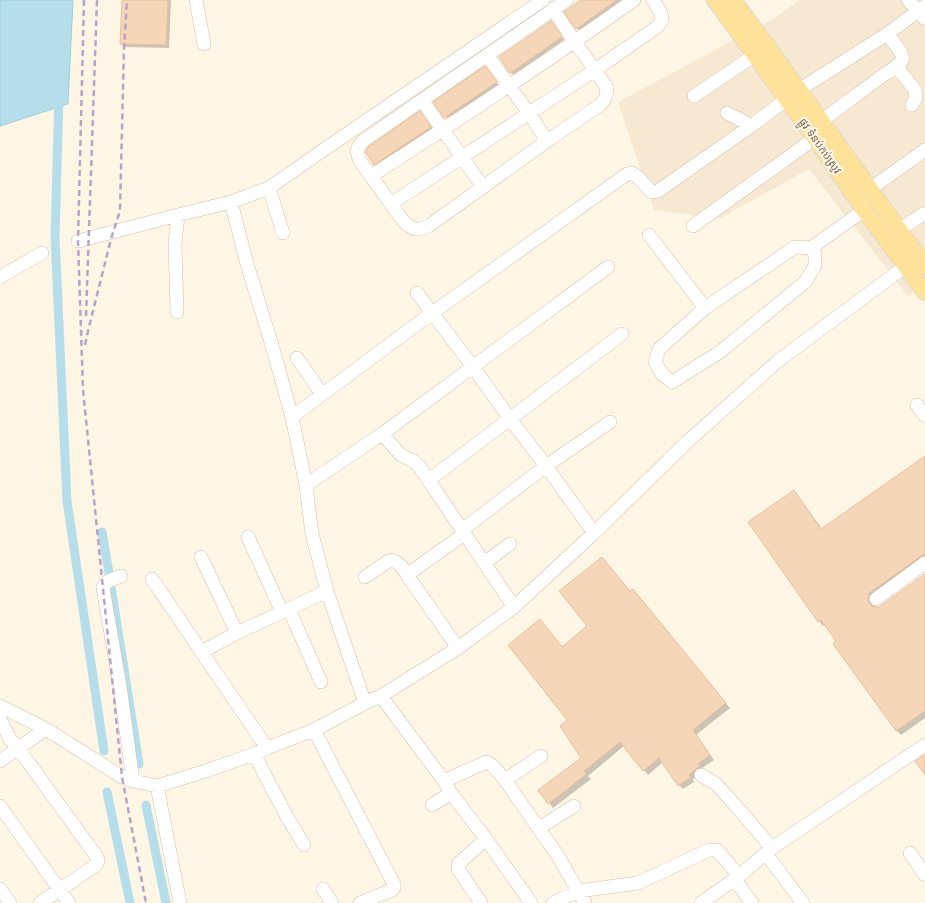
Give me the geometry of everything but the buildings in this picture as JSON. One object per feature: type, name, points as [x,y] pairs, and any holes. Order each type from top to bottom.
[{"type":"main road","name":"ផ្លូវ ទំនប់កប់ស្រូវ","points":[[715,0],[754,54],[793,95],[821,121],[870,189],[899,230],[917,263],[925,292]]},
{"type":"main road","name":"ផ្លូវ ទំនប់កប់ស្រូវ","points":[[733,0],[793,95],[815,138],[867,213],[917,263]]},
{"type":"street","points":[[196,0],[204,44]]},
{"type":"street","points":[[78,241],[231,202],[269,188],[543,0]]},
{"type":"street","points":[[553,9],[606,86],[608,91],[604,101],[430,225],[419,230],[411,228],[404,222],[392,203],[360,161],[357,153],[358,147],[363,141],[553,9],[567,0]]},
{"type":"street","points":[[371,176],[575,42],[634,0]]},
{"type":"street","points":[[292,417],[432,313],[627,174],[632,173],[639,178],[650,191],[658,191],[793,95],[923,12],[908,0]]},
{"type":"street","points":[[392,203],[529,114],[657,27],[662,20],[656,1]]},
{"type":"street","points":[[821,121],[902,60],[903,57],[901,52],[887,34]]},
{"type":"street","points":[[694,96],[754,54]]},
{"type":"street","points":[[487,55],[547,141]]},
{"type":"street","points":[[896,66],[915,90],[916,98],[912,104]]},
{"type":"street","points":[[422,100],[483,187]]},
{"type":"street","points":[[727,113],[751,126]]},
{"type":"street","points":[[693,226],[815,138]]},
{"type":"street","points":[[870,189],[925,150]]},
{"type":"street","points":[[269,188],[283,233]]},
{"type":"street","points":[[231,202],[292,417],[306,485],[312,534],[327,591],[365,703]]},
{"type":"street","points":[[813,251],[815,266],[805,282],[720,352],[672,382],[662,374],[655,362],[659,349],[705,308],[795,247],[813,251],[867,213]]},
{"type":"street","points":[[899,230],[925,213]]},
{"type":"street","points":[[177,312],[175,244],[178,215]]},
{"type":"street","points":[[648,235],[705,308]]},
{"type":"street","points":[[0,277],[42,254]]},
{"type":"street","points":[[0,706],[46,729],[122,777],[157,786],[254,754],[314,730],[380,696],[458,648],[514,607],[594,533],[687,442],[778,361],[917,263]]},
{"type":"street","points":[[306,485],[382,434],[608,267]]},
{"type":"street","points":[[417,293],[474,367],[510,419],[594,533]]},
{"type":"street","points":[[429,480],[622,334]]},
{"type":"street","points":[[297,358],[322,394]]},
{"type":"street","points":[[917,405],[925,416]]},
{"type":"street","points":[[407,575],[546,466],[610,422]]},
{"type":"street","points":[[382,434],[401,455],[416,463],[429,480],[514,607]]},
{"type":"street","points":[[248,536],[321,682]]},
{"type":"street","points":[[484,563],[510,544]]},
{"type":"street","points":[[202,557],[237,633]]},
{"type":"street","points":[[365,577],[387,562],[392,560],[398,562],[458,648]]},
{"type":"street","points":[[876,599],[925,563]]},
{"type":"street","points":[[121,576],[108,580],[104,584],[103,588],[120,686],[133,781]]},
{"type":"street","points":[[152,579],[267,748]]},
{"type":"street","points":[[201,652],[237,633],[327,591]]},
{"type":"street","points":[[380,696],[444,781],[451,793],[486,839],[531,903]]},
{"type":"street","points":[[0,719],[10,739],[97,857],[98,861],[96,865],[40,903]]},
{"type":"street","points":[[0,761],[46,729]]},
{"type":"street","points":[[314,730],[394,884],[394,888],[392,890],[360,903]]},
{"type":"street","points":[[701,903],[737,877],[769,851],[925,745]]},
{"type":"street","points":[[254,754],[286,815],[304,845]]},
{"type":"street","points":[[505,780],[541,756]]},
{"type":"street","points":[[444,781],[486,762],[492,765],[505,780],[558,856],[585,903]]},
{"type":"street","points":[[701,775],[716,784],[736,806],[804,903]]},
{"type":"street","points":[[157,786],[180,903]]},
{"type":"street","points":[[432,805],[451,793]]},
{"type":"street","points":[[0,806],[68,903]]},
{"type":"street","points":[[539,828],[574,806]]},
{"type":"street","points":[[481,903],[458,869],[457,865],[486,839]]},
{"type":"street","points":[[553,903],[579,891],[638,883],[709,850],[718,850],[737,877],[752,903]]},
{"type":"street","points":[[910,853],[925,875]]},
{"type":"street","points":[[0,889],[10,903]]},
{"type":"street","points":[[323,889],[332,903]]},
{"type":"shaded area","points":[[800,0],[925,0],[925,283],[908,296],[809,169],[721,218],[654,210],[618,102],[773,19]]},
{"type":"water","points":[[0,0],[73,0],[68,104],[0,126]]},
{"type":"waterway","points":[[59,95],[55,237],[67,501],[104,751]]},
{"type":"waterway","points":[[102,532],[109,573]]},
{"type":"waterway","points":[[111,587],[139,764]]},
{"type":"waterway","points":[[107,792],[130,903]]},
{"type":"waterway","points":[[146,805],[166,903]]},
{"type":"railway","points":[[84,0],[78,241],[83,390],[122,777],[146,903]]},
{"type":"railway","points":[[86,316],[97,0]]},
{"type":"railway","points":[[85,345],[111,239],[120,211],[124,48],[127,0]]}]
